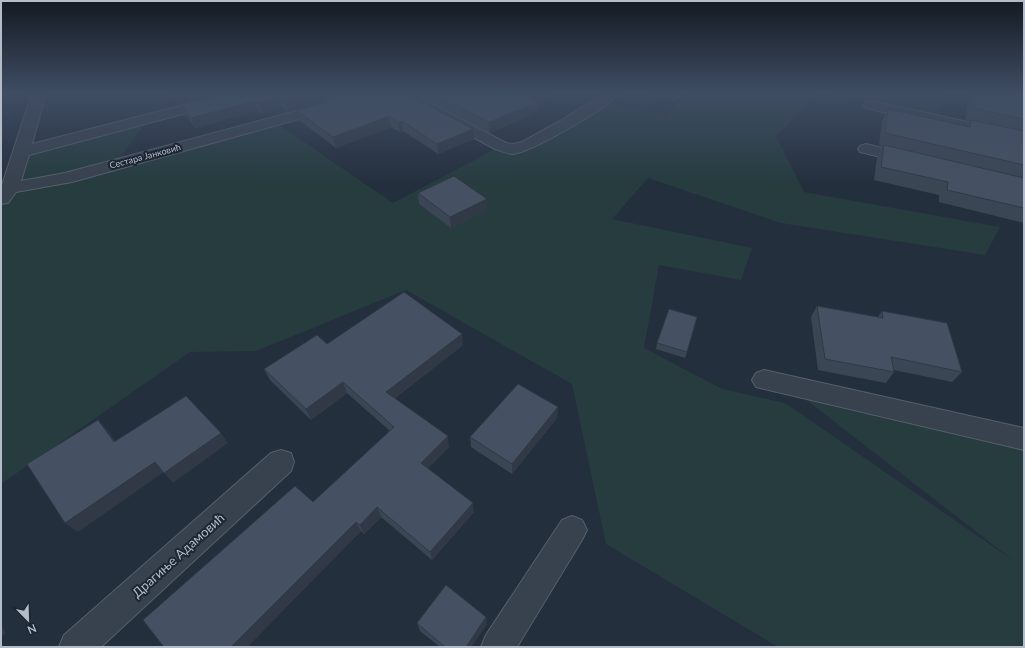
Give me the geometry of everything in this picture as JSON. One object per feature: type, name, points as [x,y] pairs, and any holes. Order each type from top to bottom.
[{"type":"street","points":[[5,194],[21,152],[30,123]]},
{"type":"street","points":[[21,152],[130,123]]},
{"type":"street","name":"Сестара Јанковић","points":[[5,194],[267,123]]},
{"type":"street","points":[[458,123],[501,146],[513,149],[528,145],[567,123]]},
{"type":"street","points":[[953,123],[1024,139]]},
{"type":"street","points":[[866,149],[926,163]]},
{"type":"street","points":[[764,380],[1024,439]]},
{"type":"street","name":"Драгиње Адамовић","points":[[76,647],[281,462]]},
{"type":"street","points":[[498,647],[572,530]]},
{"type":"green space","points":[[129,123],[145,123],[113,167],[279,125],[393,203],[501,146],[513,149],[560,123],[788,123],[776,136],[804,192],[1000,227],[985,255],[781,223],[648,178],[612,219],[752,248],[741,280],[659,265],[644,348],[722,389],[785,403],[1014,561],[787,385],[1024,439],[1024,647],[778,647],[606,544],[572,384],[406,290],[256,351],[190,352],[1,484],[1,200],[21,152]]},
{"type":"building","points":[[314,123],[370,123],[333,137]]},
{"type":"building","points":[[405,123],[462,123],[473,129],[437,144]]},
{"type":"building","points":[[886,123],[953,123],[970,127],[971,123],[987,123],[1024,131],[1024,165],[885,133]]},
{"type":"building","points":[[884,145],[1024,178],[1024,208],[947,190],[948,182],[881,167]]},
{"type":"building","points":[[454,176],[487,199],[450,217],[418,193]]},
{"type":"building","points":[[404,292],[462,334],[386,392],[448,436],[421,463],[473,503],[430,552],[377,507],[360,525],[356,522],[231,647],[164,647],[143,620],[295,486],[313,502],[394,427],[343,382],[306,409],[264,369],[317,335],[327,344]]},
{"type":"building","points":[[817,306],[883,318],[882,311],[947,323],[962,372],[891,357],[894,372],[825,359]]},
{"type":"building","points":[[669,309],[697,317],[687,352],[657,343]]},
{"type":"building","points":[[518,384],[558,407],[512,464],[470,437]]},
{"type":"building","points":[[186,396],[221,433],[164,473],[155,462],[65,523],[27,464],[98,420],[114,442]]},
{"type":"building","points":[[446,585],[486,617],[466,647],[445,647],[417,623]]}]
